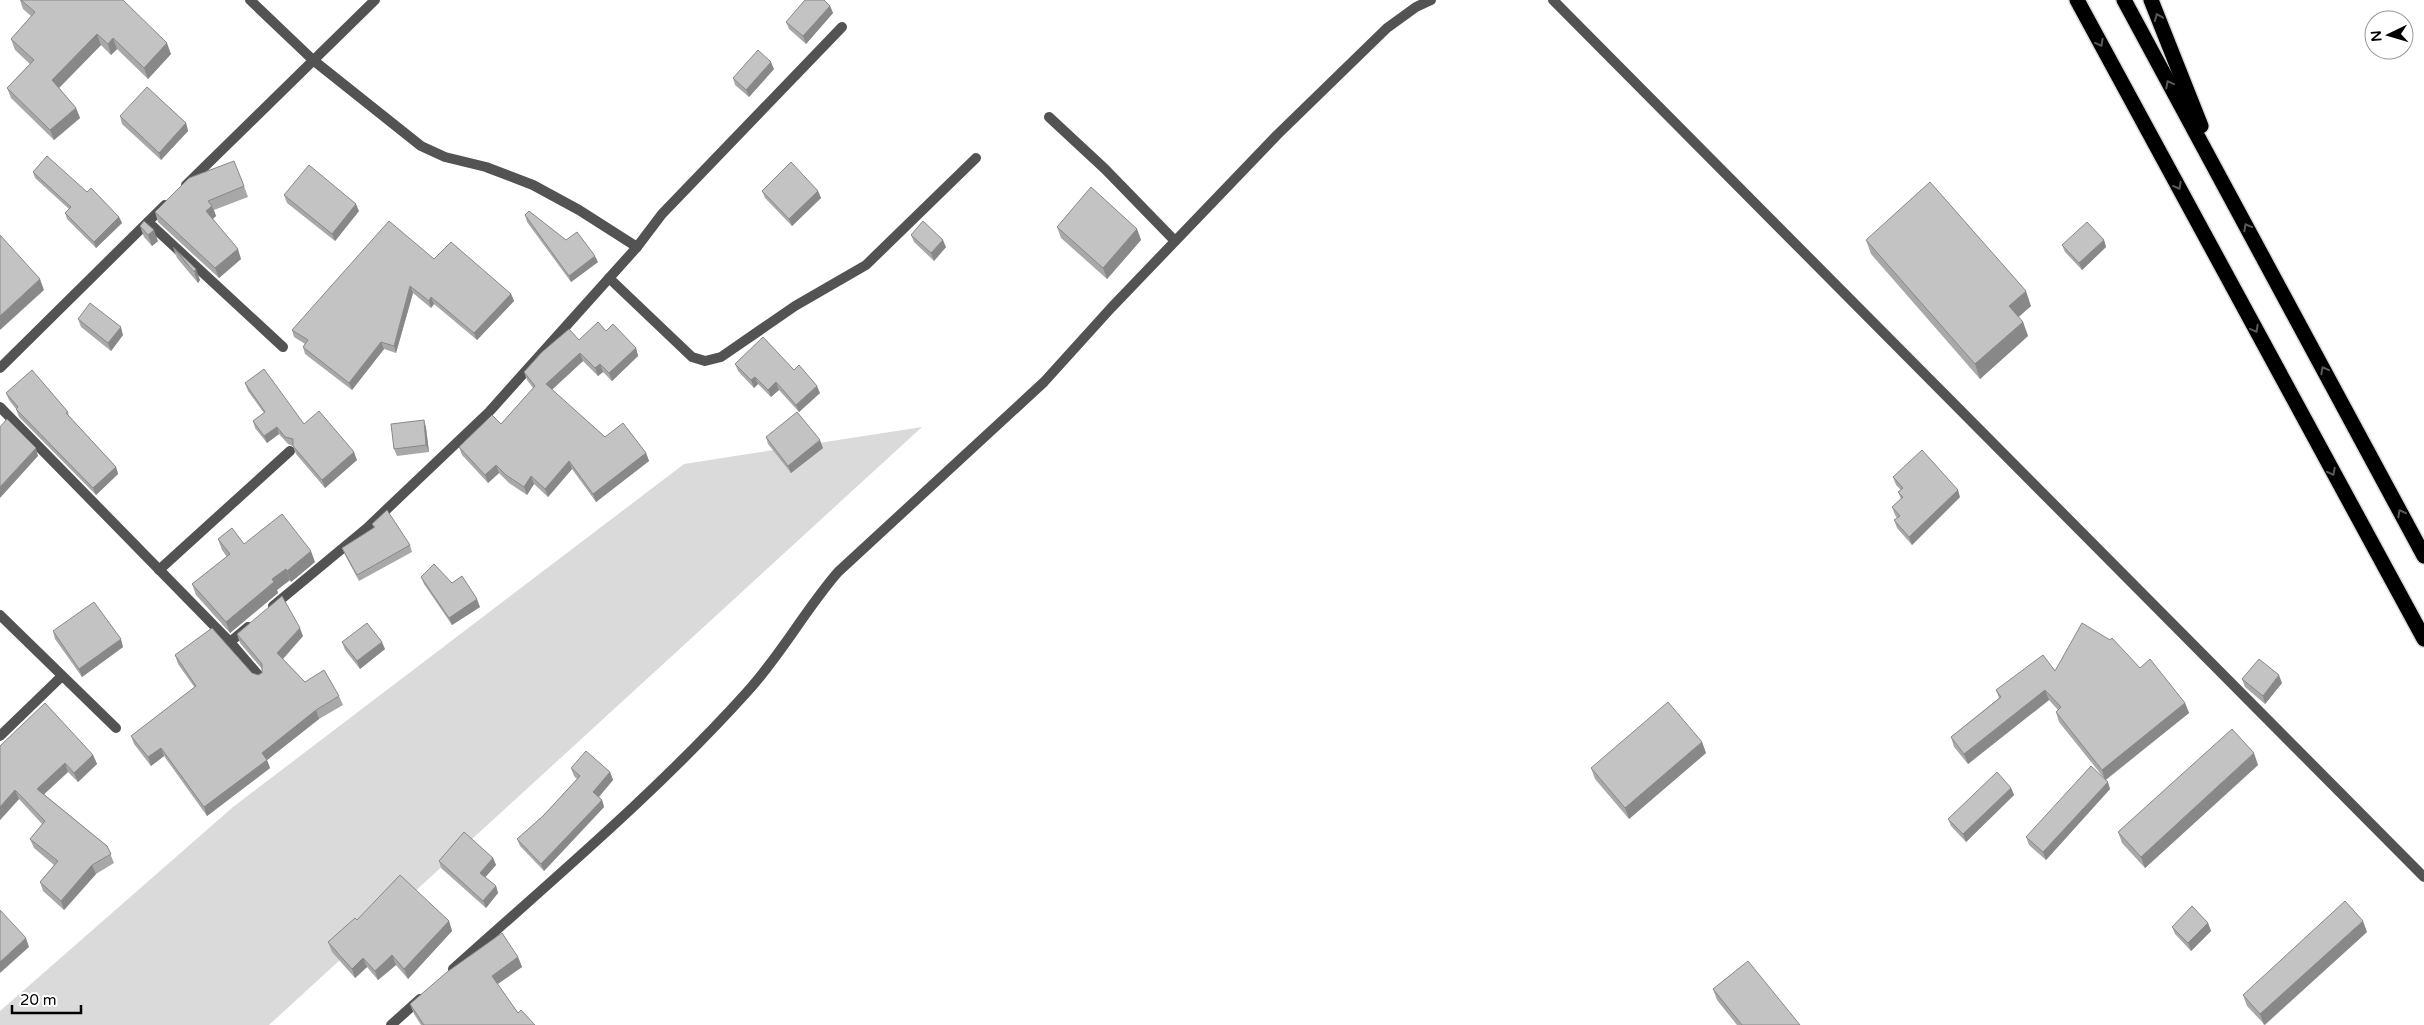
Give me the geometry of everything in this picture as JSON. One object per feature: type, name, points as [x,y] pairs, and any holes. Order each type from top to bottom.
[{"type":"highway","points":[[2077,0],[2424,639]]},
{"type":"highway","points":[[2124,0],[2424,556]]},
{"type":"highway","points":[[2151,0],[2228,192]]},
{"type":"street","points":[[250,0],[313,60],[421,146],[445,157],[486,167],[532,185],[579,210],[637,247]]},
{"type":"street","points":[[0,368],[375,0]]},
{"type":"street","points":[[443,978],[612,829],[748,691],[816,597],[838,572],[1044,382],[1277,135],[1388,28],[1416,7],[1431,0]]},
{"type":"street","points":[[1553,0],[2424,877]]},
{"type":"street","points":[[230,642],[367,528],[424,476],[489,412],[610,278],[662,214],[842,27]]},
{"type":"street","points":[[1049,117],[1105,169],[1175,241]]},
{"type":"street","points":[[610,278],[692,357],[705,361],[721,357],[795,306],[866,265],[976,158]]},
{"type":"street","points":[[148,222],[283,347]]},
{"type":"street","points":[[0,408],[230,642],[260,677]]},
{"type":"street","points":[[159,570],[290,451]]},
{"type":"street","points":[[0,614],[116,728]]},
{"type":"street","points":[[0,736],[62,676]]},
{"type":"street","points":[[391,1025],[428,992]]},
{"type":"shaded area","points":[[922,427],[269,1025],[0,1025],[0,1011],[233,807],[684,464]]},
{"type":"building","points":[[21,0],[123,0],[167,43],[144,68],[113,38],[108,44],[97,34],[52,80],[76,108],[50,130],[7,88],[34,60],[11,39],[35,12]]},
{"type":"building","points":[[805,0],[824,0],[830,6],[803,36],[786,22]]},
{"type":"building","points":[[758,50],[771,62],[746,90],[733,78]]},
{"type":"building","points":[[147,87],[186,123],[159,153],[120,116]]},
{"type":"building","points":[[47,156],[87,192],[91,188],[119,217],[94,242],[65,213],[71,207],[33,172]]},
{"type":"building","points":[[234,161],[244,186],[208,201],[212,206],[206,211],[238,249],[215,268],[155,212],[189,178]]},
{"type":"building","points":[[791,162],[818,191],[789,219],[762,191]]},
{"type":"building","points":[[309,165],[356,204],[332,234],[284,195]]},
{"type":"building","points":[[1930,182],[2026,291],[2009,306],[2023,322],[1975,364],[1866,240]]},
{"type":"building","points":[[1091,187],[1137,229],[1103,268],[1057,227]]},
{"type":"building","points":[[529,211],[566,240],[577,232],[595,256],[569,276],[525,215]]},
{"type":"building","points":[[144,221],[154,230],[148,235],[140,226]]},
{"type":"building","points":[[389,221],[434,259],[451,242],[511,294],[474,333],[431,297],[429,301],[410,286],[394,346],[381,342],[349,383],[303,347],[308,340],[292,330]]},
{"type":"building","points":[[923,221],[943,240],[931,253],[911,235]]},
{"type":"building","points":[[2087,222],[2104,240],[2079,263],[2062,245]]},
{"type":"building","points":[[0,235],[40,279],[0,316]]},
{"type":"building","points":[[173,247],[196,269],[194,272]]},
{"type":"building","points":[[90,303],[121,327],[108,343],[78,319]]},
{"type":"building","points":[[598,322],[606,331],[613,324],[636,348],[609,373],[600,364],[595,368],[580,353],[546,384],[605,437],[623,423],[646,453],[593,494],[569,461],[545,489],[531,476],[524,487],[506,475],[496,465],[485,475],[459,447],[492,415],[501,424],[535,386],[524,372],[542,352],[569,329],[579,340]]},
{"type":"building","points":[[763,337],[794,370],[799,365],[817,386],[796,405],[776,382],[768,390],[755,377],[751,380],[735,364]]},
{"type":"building","points":[[264,369],[304,424],[319,411],[354,452],[322,480],[293,446],[293,439],[285,437],[277,427],[264,436],[253,421],[265,412],[245,383]]},
{"type":"building","points":[[32,370],[68,412],[66,413],[116,467],[93,488],[16,409],[18,407],[6,393]]},
{"type":"building","points":[[797,412],[820,440],[788,466],[766,437]]},
{"type":"building","points":[[7,419],[36,448],[0,487],[0,427]]},
{"type":"building","points":[[424,420],[426,445],[394,449],[391,424]]},
{"type":"building","points":[[1922,450],[1958,490],[1909,537],[1894,520],[1900,516],[1892,507],[1903,497],[1898,492],[1903,488],[1893,477]]},
{"type":"building","points":[[387,510],[410,545],[357,575],[342,548],[375,527],[372,524]]},
{"type":"building","points":[[282,514],[311,551],[287,571],[286,569],[272,579],[274,582],[226,622],[192,584],[230,554],[218,539],[232,528],[244,544]]},
{"type":"building","points":[[434,564],[452,583],[462,576],[477,599],[449,618],[421,577]]},
{"type":"building","points":[[282,596],[300,628],[277,653],[305,682],[324,670],[339,696],[316,710],[262,753],[267,760],[204,807],[161,748],[148,757],[131,736],[196,686],[175,655],[212,628],[252,673],[258,675],[262,673],[262,664],[237,634]]},
{"type":"building","points":[[94,602],[121,639],[79,669],[53,631]]},
{"type":"building","points":[[367,623],[382,642],[357,661],[342,642]]},
{"type":"building","points":[[2082,623],[2110,640],[2112,638],[2140,668],[2150,659],[2185,703],[2102,770],[2056,712],[2061,707],[2045,690],[1964,754],[1951,737],[2001,697],[1996,690],[2043,655],[2055,671]]},
{"type":"building","points":[[2259,659],[2279,675],[2263,696],[2242,679]]},
{"type":"building","points":[[1668,702],[1702,742],[1625,808],[1591,768]]},
{"type":"building","points":[[45,703],[93,755],[74,773],[65,763],[37,789],[107,846],[111,854],[92,865],[61,901],[40,882],[58,861],[30,839],[45,821],[15,790],[0,807],[0,746]]},
{"type":"building","points":[[2232,729],[2254,753],[2141,857],[2118,832]]},
{"type":"building","points":[[586,751],[610,772],[593,792],[602,800],[541,864],[517,839],[543,816],[580,776],[571,768]]},
{"type":"building","points":[[2091,766],[2108,782],[2043,852],[2026,837]]},
{"type":"building","points":[[1997,772],[2011,788],[1963,834],[1948,819]]},
{"type":"building","points":[[464,832],[493,858],[480,873],[496,886],[483,901],[439,861]]},
{"type":"building","points":[[400,875],[449,921],[404,969],[392,955],[375,971],[363,958],[352,969],[328,942],[355,918],[357,920]]},
{"type":"building","points":[[2345,901],[2363,921],[2260,1014],[2243,995]]},
{"type":"building","points":[[2192,906],[2208,923],[2188,943],[2172,927]]},
{"type":"building","points":[[0,910],[26,938],[0,962]]},
{"type":"building","points":[[502,933],[518,957],[492,976],[518,1013],[521,1010],[535,1025],[424,1025],[410,1004],[447,972]]},
{"type":"building","points":[[1748,961],[1800,1025],[1742,1025],[1713,989]]}]
